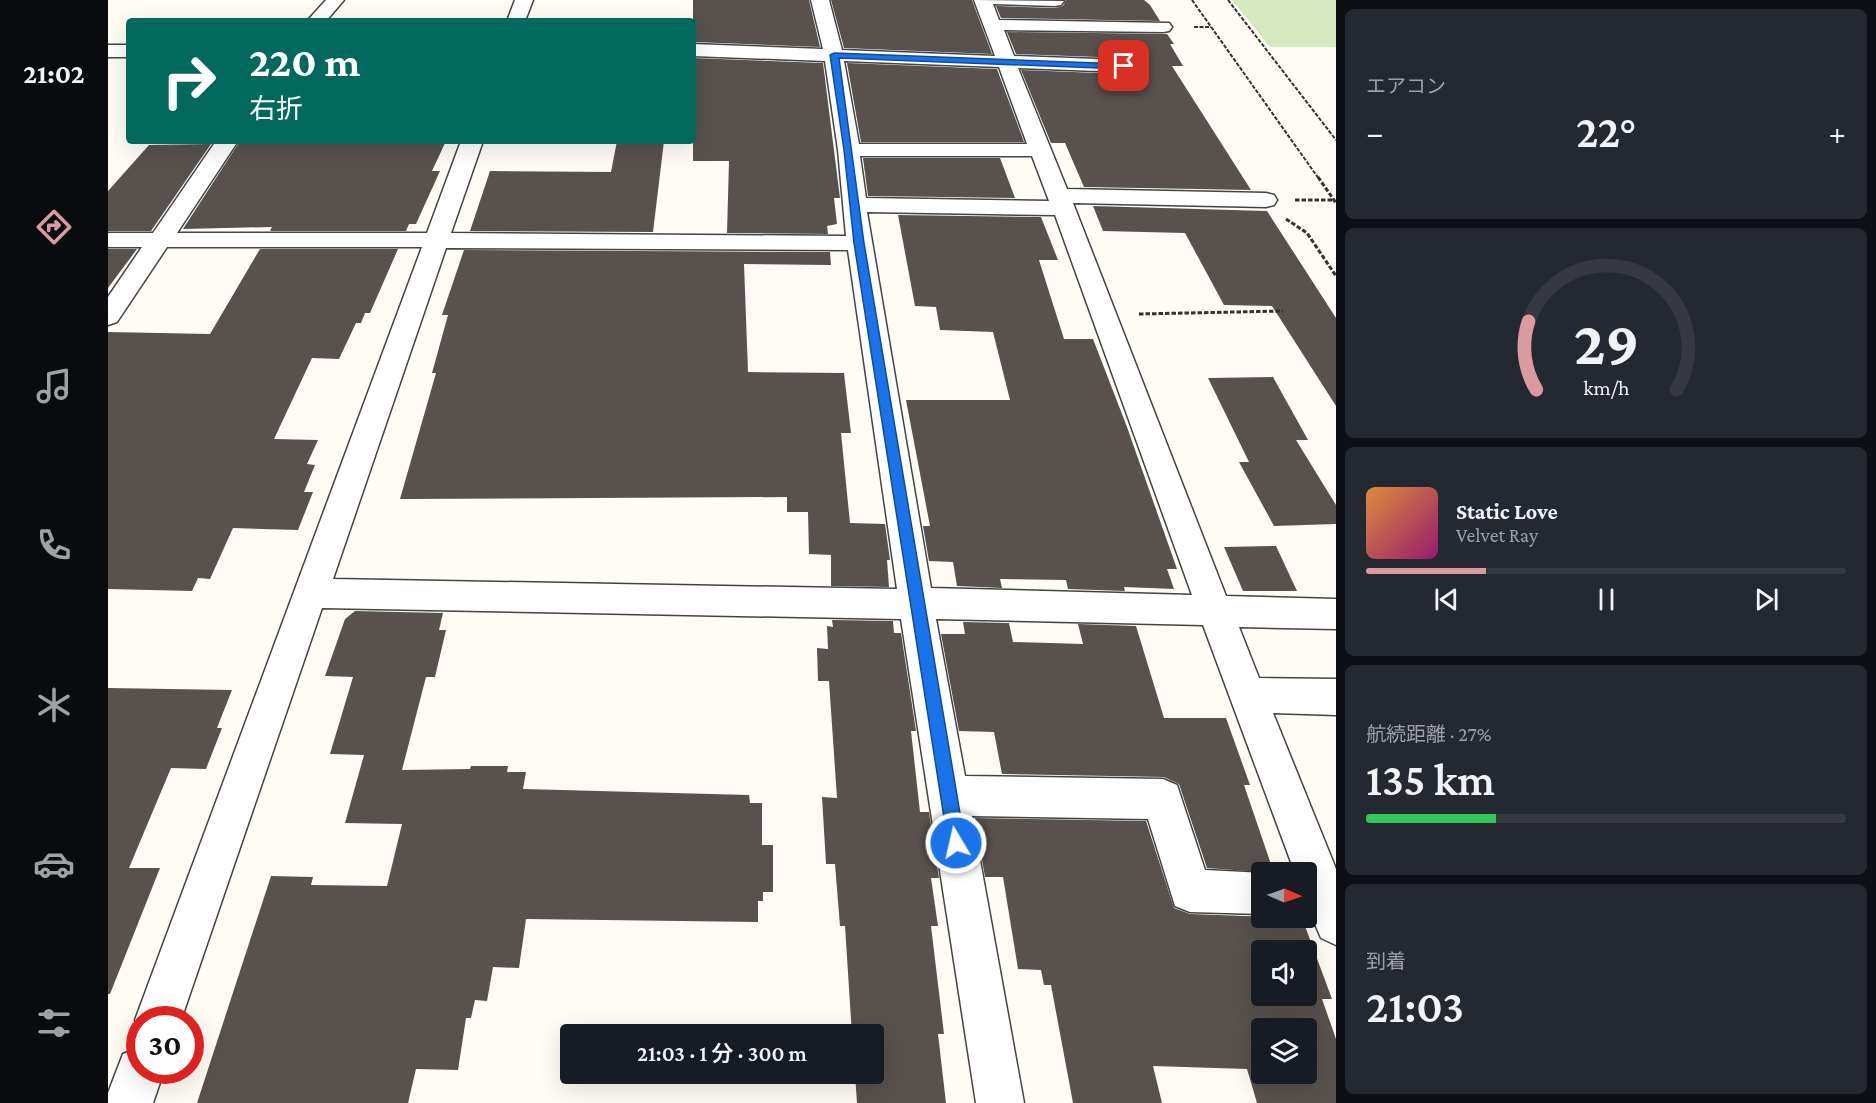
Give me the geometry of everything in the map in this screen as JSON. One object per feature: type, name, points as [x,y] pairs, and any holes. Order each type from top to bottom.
[{"type":"street","points":[[319,18],[335,0]]},
{"type":"street","points":[[517,18],[524,0]]},
{"type":"street","points":[[820,0],[834,55],[849,150],[859,243],[885,363],[916,604],[1000,1103]]},
{"type":"street","points":[[983,0],[1105,315],[1247,695],[1322,904]]},
{"type":"street","points":[[996,0],[1055,1]]},
{"type":"street","points":[[993,25],[1163,27]]},
{"type":"street","points":[[696,50],[1124,66]]},
{"type":"street","points":[[108,51],[126,51]]},
{"type":"street","points":[[108,316],[225,144]]},
{"type":"street","points":[[163,1006],[471,144]]},
{"type":"street","points":[[849,150],[1041,150]]},
{"type":"street","points":[[854,205],[1266,200]]},
{"type":"street","points":[[108,240],[859,243]]},
{"type":"street","points":[[311,593],[1336,614]]},
{"type":"street","points":[[1247,695],[1336,697]]},
{"type":"street","points":[[949,796],[1163,799],[1190,891],[1251,893]]},
{"type":"street","points":[[129,1103],[136,1084]]},
{"type":"path","points":[[1192,0],[1335,202]]},
{"type":"path","points":[[1228,0],[1336,140]]},
{"type":"path","points":[[1266,200],[1335,202]]},
{"type":"path","points":[[1266,200],[1273,209],[1306,233],[1336,276]]},
{"type":"path","points":[[1105,315],[1282,311]]},
{"type":"green space","points":[[1232,0],[1336,0],[1336,47],[1270,47]]},
{"type":"building","points":[[693,0],[809,0],[820,47],[696,42],[696,18],[693,18]]},
{"type":"building","points":[[831,0],[972,0],[992,54],[844,48]]},
{"type":"building","points":[[1066,0],[1144,0],[1160,21],[1001,18],[996,6],[1055,8],[1063,6]]},
{"type":"building","points":[[1007,32],[1167,34],[1183,66],[1172,66],[1251,190],[1084,187],[1065,143],[1051,143],[1021,70],[1124,74],[1133,71],[1135,67],[1133,61],[1124,58],[1016,54]]},
{"type":"building","points":[[696,58],[823,63],[840,198],[834,198],[837,224],[827,226],[828,234],[727,233],[729,161],[693,161],[693,144],[696,144]]},
{"type":"building","points":[[847,63],[997,69],[1024,142],[861,142]]},
{"type":"building","points":[[211,144],[151,231],[108,231],[108,191],[149,145]]},
{"type":"building","points":[[238,144],[445,144],[432,171],[440,171],[416,224],[409,224],[406,231],[270,231],[272,227],[183,229]]},
{"type":"building","points":[[616,144],[664,144],[653,232],[470,231],[490,171],[611,172]]},
{"type":"building","points":[[863,158],[1000,158],[1015,198],[868,196]]},
{"type":"building","points":[[1093,206],[1267,211],[1336,318],[1336,406],[1272,306],[1224,305],[1185,233],[1103,231]]},
{"type":"building","points":[[898,215],[1041,217],[1058,260],[1039,260],[1064,339],[1093,339],[1177,569],[1167,569],[1174,589],[1124,587],[1125,591],[1068,589],[1066,580],[1000,579],[1002,588],[957,586],[953,562],[929,561],[923,526],[930,526],[906,400],[1010,400],[993,332],[940,330],[936,307],[915,306]]},
{"type":"building","points":[[108,249],[137,249],[108,288]]},
{"type":"building","points":[[260,249],[398,249],[370,313],[365,313],[361,323],[356,323],[339,359],[312,358],[274,439],[318,440],[307,464],[315,465],[304,492],[313,492],[298,530],[233,528],[210,579],[198,578],[192,591],[108,589],[108,332],[210,334]]},
{"type":"building","points":[[464,250],[830,252],[831,265],[744,264],[748,372],[844,373],[851,433],[841,433],[850,523],[885,524],[890,560],[887,560],[889,587],[831,586],[831,555],[809,554],[808,512],[787,512],[787,497],[400,499],[436,373],[432,373],[448,315],[442,315]]},
{"type":"building","points":[[1273,377],[1308,440],[1296,440],[1336,505],[1336,524],[1274,526],[1239,462],[1249,462],[1208,378]]},
{"type":"building","points":[[1276,546],[1297,591],[1243,591],[1224,547]]},
{"type":"building","points":[[355,611],[443,613],[439,630],[446,630],[435,677],[426,677],[402,770],[508,766],[507,772],[526,772],[523,789],[749,795],[750,803],[762,803],[762,845],[773,845],[773,892],[763,892],[763,901],[758,901],[758,922],[526,919],[519,968],[493,967],[487,1001],[475,1000],[471,1018],[466,1018],[458,1070],[416,1069],[408,1103],[197,1103],[271,876],[313,877],[311,885],[387,886],[402,824],[345,823],[364,755],[330,754],[353,677],[325,676],[345,619]]},
{"type":"building","points":[[832,620],[893,621],[894,633],[901,633],[916,731],[911,731],[920,812],[929,812],[939,878],[931,878],[938,926],[931,926],[944,1034],[938,1034],[946,1103],[857,1103],[856,1084],[884,1084],[884,1024],[851,1024],[845,926],[840,926],[835,864],[826,864],[822,797],[837,798],[829,681],[818,681],[817,648],[828,649],[827,626],[833,627]]},
{"type":"building","points":[[963,622],[1009,623],[1013,642],[1083,644],[1078,624],[1136,626],[1164,718],[1226,718],[1250,785],[1244,785],[1270,862],[1251,862],[1251,871],[1207,868],[1179,784],[1164,777],[1002,774],[994,732],[959,731],[941,634],[965,634]]},
{"type":"building","points":[[108,688],[232,690],[217,728],[222,728],[206,769],[171,768],[129,868],[160,868],[110,994],[108,994]]},
{"type":"building","points":[[975,818],[1146,821],[1174,908],[1190,914],[1251,916],[1251,928],[1306,928],[1310,940],[1251,940],[1251,1006],[1317,1006],[1317,958],[1332,999],[1322,999],[1336,1039],[1336,1103],[1257,1103],[1251,1084],[1317,1084],[1317,1018],[1251,1018],[1251,1083],[1247,1069],[1153,1066],[1162,1103],[1073,1103],[1051,985],[1044,985],[1041,970],[1018,969],[1003,877],[985,877]]},
{"type":"route","points":[[956,843],[859,243],[849,150],[834,55],[1124,66]]}]
